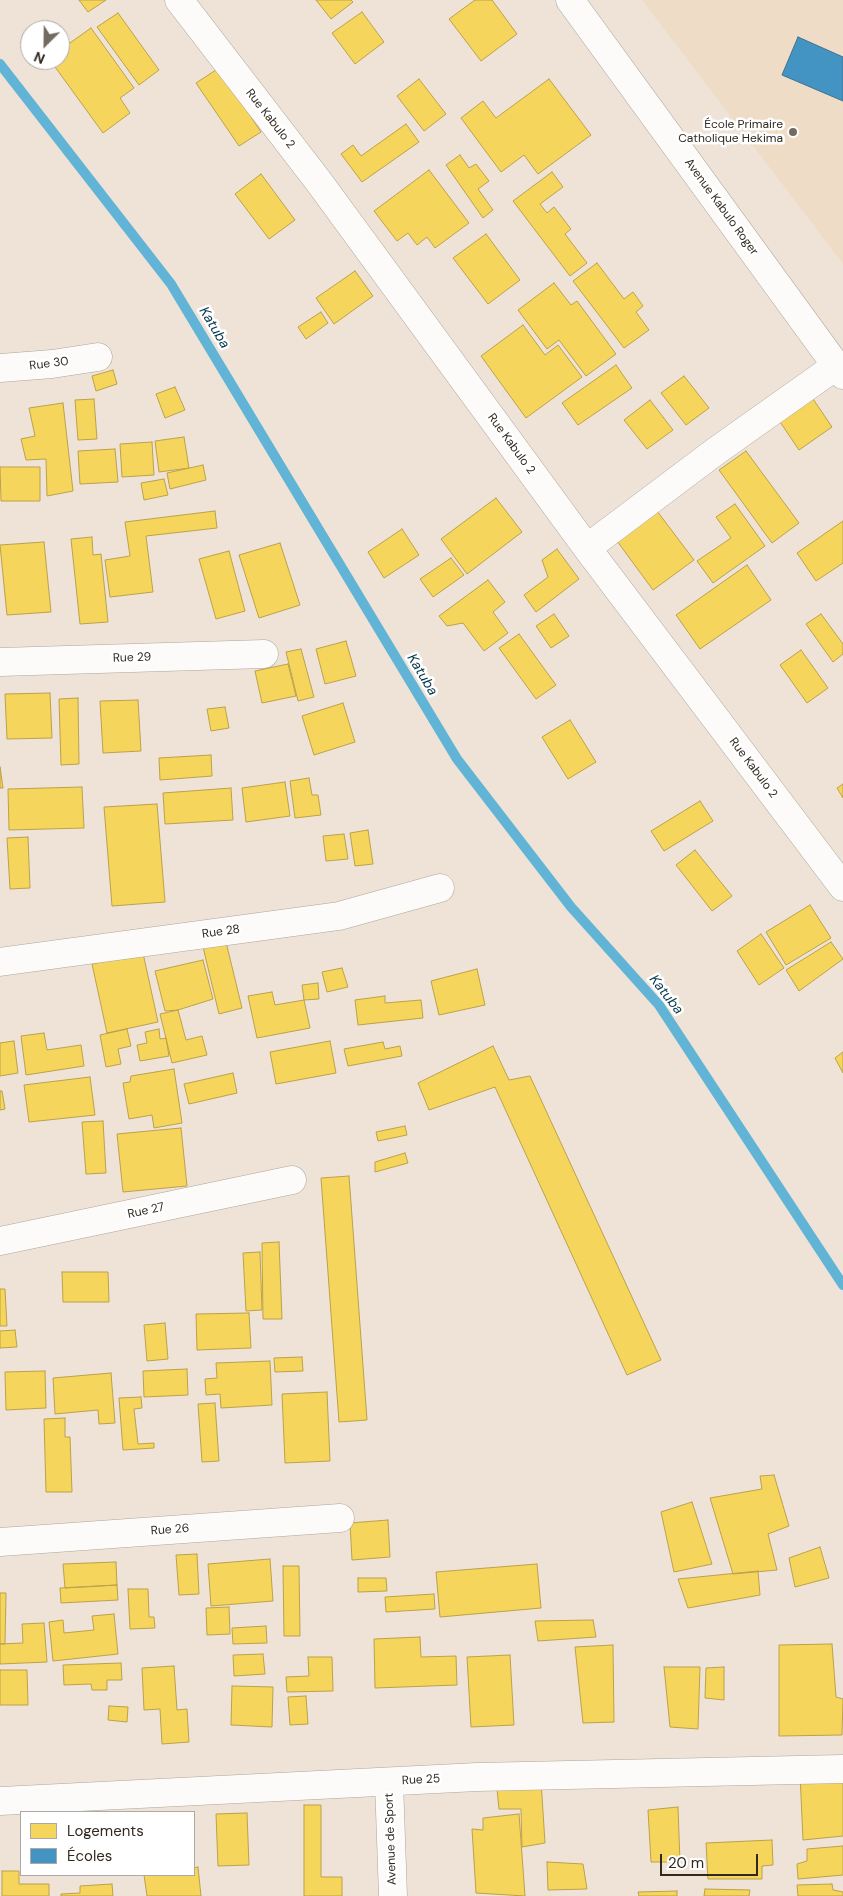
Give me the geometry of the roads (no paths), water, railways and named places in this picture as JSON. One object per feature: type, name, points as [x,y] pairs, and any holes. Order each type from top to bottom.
[{"type":"street","name":"Rue Kabulo 2","points":[[179,0],[319,182],[587,548],[843,888]]},
{"type":"street","name":"Avenue Kabulo Roger","points":[[570,0],[840,371]]},
{"type":"street","name":"Rue 30","points":[[0,368],[52,364],[98,357]]},
{"type":"street","points":[[587,548],[716,451],[840,371]]},
{"type":"street","name":"Rue 29","points":[[0,662],[264,654]]},
{"type":"street","name":"Rue 28","points":[[0,962],[339,916],[440,888]]},
{"type":"street","name":"Rue 27","points":[[0,1242],[292,1180]]},
{"type":"street","name":"Rue 26","points":[[0,1542],[340,1518]]},
{"type":"street","name":"Rue 25","points":[[0,1801],[477,1777],[843,1769]]},
{"type":"street","name":"Avenue de Sport","points":[[389,1782],[393,1896]]},
{"type":"waterway","name":"Katuba","points":[[0,64],[171,284],[457,759],[571,907],[659,1005],[843,1285]]},
{"type":"place","name":"École Primaire Catholique Hekima","points":[[793,132]]}]
